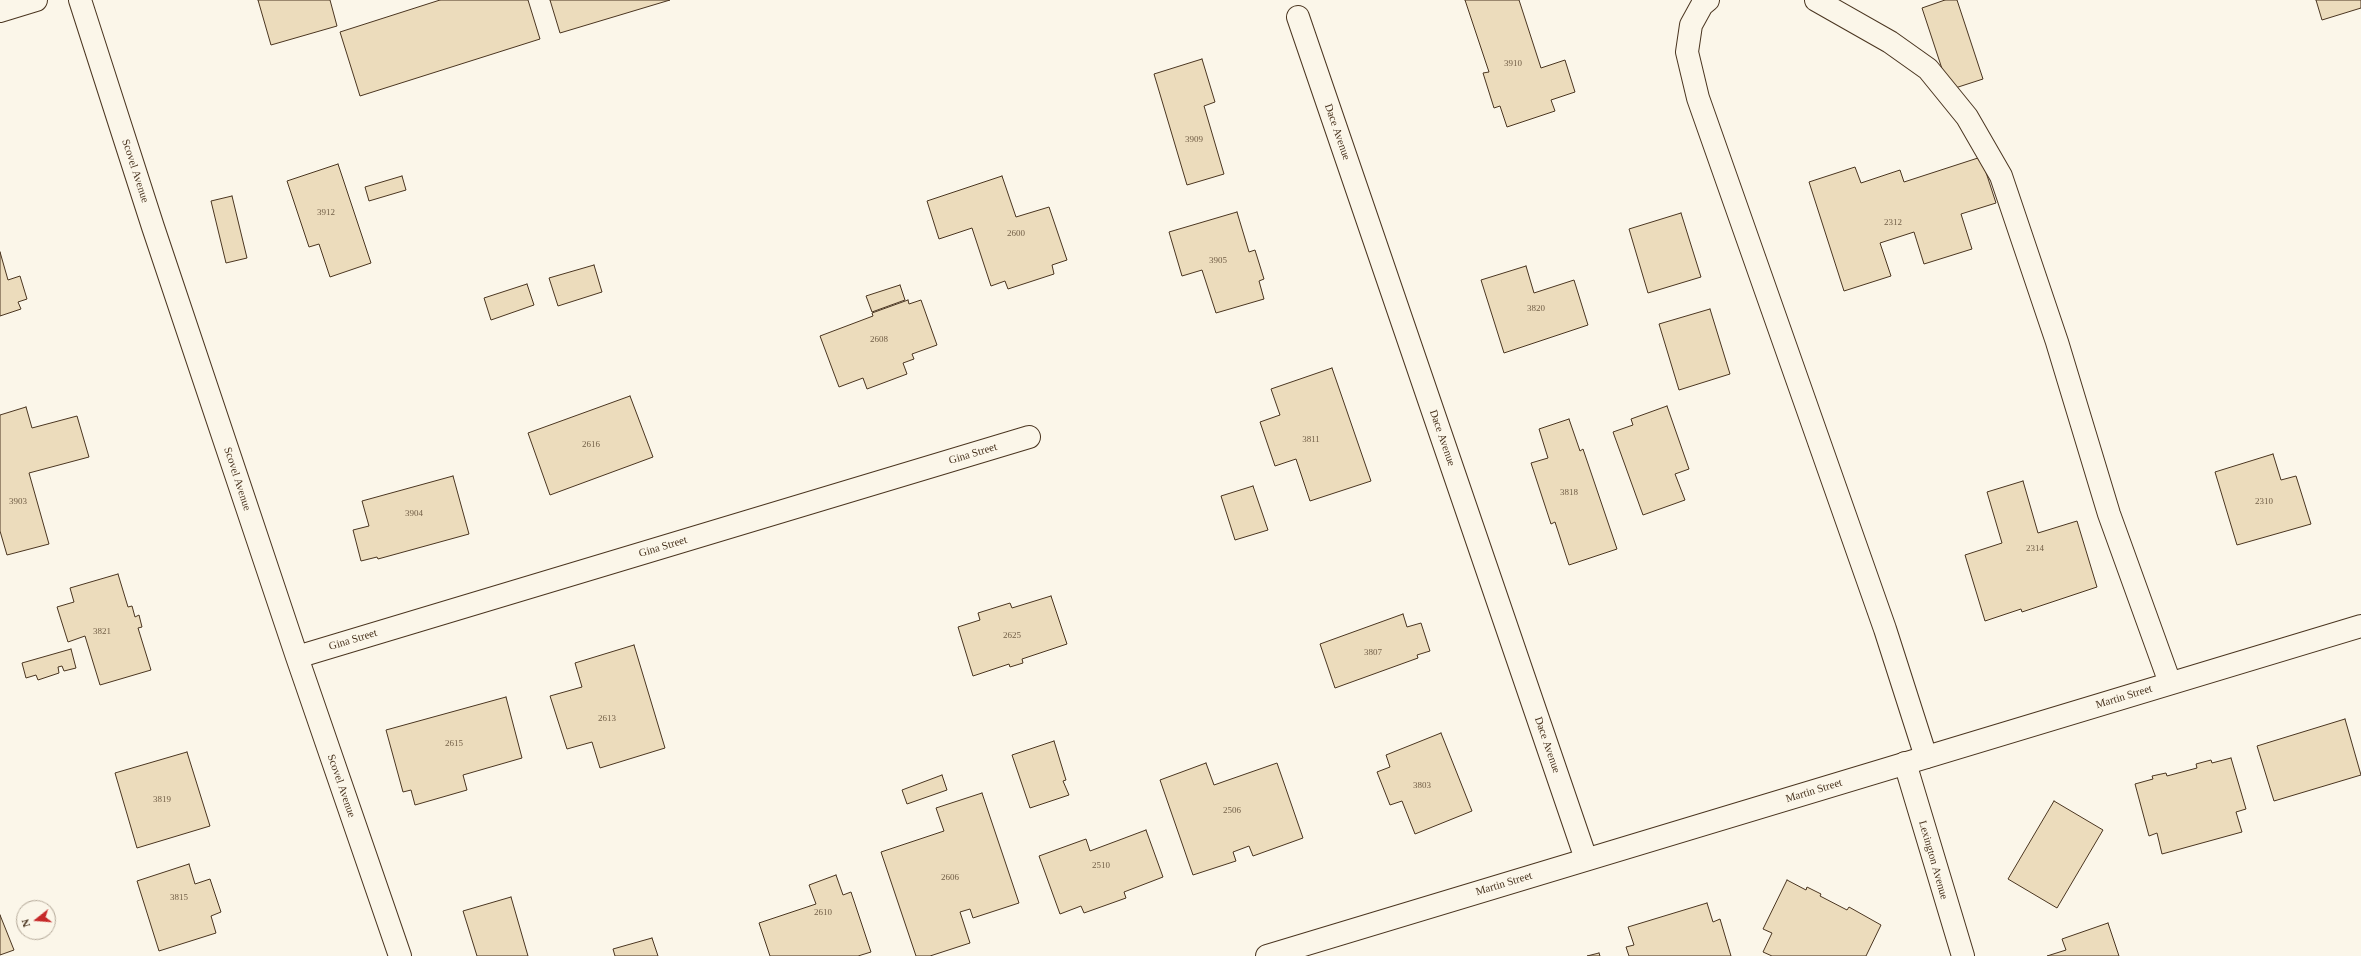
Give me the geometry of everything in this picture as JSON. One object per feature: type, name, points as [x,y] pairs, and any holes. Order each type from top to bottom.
[{"type":"street","points":[[0,11],[36,0]]},
{"type":"street","name":"Scovel Avenue","points":[[80,0],[153,228],[297,657],[400,956]]},
{"type":"street","points":[[1708,0],[1702,5],[1691,25],[1687,52],[1698,98],[1882,622],[1926,757]]},
{"type":"street","points":[[1816,0],[1890,42],[1928,69],[1967,117],[2001,176],[2057,342],[2109,514],[2170,683]]},
{"type":"street","name":"Dace Avenue","points":[[1298,17],[1586,860]]},
{"type":"street","name":"Gina Street","points":[[297,657],[1029,437]]},
{"type":"street","name":"Martin Street","points":[[1267,956],[2361,626]]},
{"type":"street","name":"Lexington Avenue","points":[[1904,763],[1963,956]]},
{"type":"building","points":[[258,0],[330,0],[337,26],[271,45]]},
{"type":"building","points":[[440,0],[528,0],[540,39],[360,96],[340,32]]},
{"type":"building","points":[[550,0],[670,0],[560,33]]},
{"type":"building","points":[[1465,0],[1519,0],[1541,68],[1565,60],[1575,92],[1551,100],[1555,111],[1507,127],[1500,106],[1494,108],[1483,73],[1489,72]]},
{"type":"building","points":[[1945,0],[1957,0],[1983,79],[1949,90],[1922,8]]},
{"type":"building","points":[[2316,0],[2361,0],[2361,8],[2322,20]]},
{"type":"building","points":[[1202,59],[1215,102],[1204,106],[1224,174],[1187,185],[1154,74]]},
{"type":"building","points":[[1981,157],[1996,203],[1961,214],[1972,249],[1924,264],[1914,232],[1880,243],[1891,276],[1844,291],[1809,182],[1855,167],[1861,183],[1900,170],[1904,182]]},
{"type":"building","points":[[338,164],[371,263],[330,277],[319,244],[309,247],[287,181]]},
{"type":"building","points":[[402,176],[406,190],[369,201],[365,187]]},
{"type":"building","points":[[1002,176],[1016,217],[1049,207],[1067,260],[1052,265],[1054,274],[1008,289],[1005,281],[991,286],[972,228],[939,239],[927,201]]},
{"type":"building","points":[[232,196],[247,258],[226,263],[211,201]]},
{"type":"building","points":[[1237,212],[1249,252],[1255,250],[1264,279],[1259,281],[1264,299],[1216,313],[1202,270],[1182,276],[1169,232]]},
{"type":"building","points":[[1681,213],[1701,277],[1648,293],[1629,229]]},
{"type":"building","points":[[0,252],[8,280],[20,276],[27,299],[18,302],[21,309],[0,316]]},
{"type":"building","points":[[594,265],[602,292],[558,306],[549,278]]},
{"type":"building","points":[[1526,266],[1534,293],[1574,280],[1588,325],[1504,353],[1481,280]]},
{"type":"building","points":[[527,284],[534,305],[491,320],[484,298]]},
{"type":"building","points":[[900,285],[905,300],[872,312],[866,296]]},
{"type":"building","points":[[908,300],[909,304],[921,300],[937,345],[912,354],[914,359],[903,363],[907,374],[867,389],[863,378],[839,387],[820,336],[873,316],[872,313]]},
{"type":"building","points":[[1710,309],[1730,374],[1679,390],[1659,324]]},
{"type":"building","points":[[1332,368],[1371,481],[1310,501],[1296,459],[1275,466],[1260,422],[1280,415],[1271,389]]},
{"type":"building","points":[[630,396],[653,457],[550,495],[528,433]]},
{"type":"building","points":[[1667,406],[1689,469],[1675,474],[1685,500],[1643,515],[1613,432],[1633,425],[1631,419]]},
{"type":"building","points":[[26,407],[32,428],[77,416],[89,457],[29,473],[49,544],[7,555],[0,531],[0,415]]},
{"type":"building","points":[[1569,419],[1580,451],[1583,449],[1617,549],[1569,565],[1555,522],[1551,524],[1531,463],[1548,458],[1539,429]]},
{"type":"building","points":[[2273,454],[2281,480],[2296,476],[2311,524],[2237,545],[2215,472]]},
{"type":"building","points":[[453,476],[469,534],[378,559],[377,557],[361,561],[353,530],[369,526],[362,501]]},
{"type":"building","points":[[2023,481],[2038,533],[2077,521],[2097,587],[2022,612],[2021,609],[1985,621],[1965,555],[2002,543],[1987,492]]},
{"type":"building","points":[[1253,486],[1268,530],[1235,540],[1221,496]]},
{"type":"building","points":[[118,574],[128,607],[132,606],[135,617],[139,615],[142,627],[138,628],[151,670],[100,685],[85,636],[68,642],[57,607],[74,602],[70,588]]},
{"type":"building","points":[[1051,596],[1067,644],[1022,659],[1023,663],[1010,667],[1009,664],[973,676],[958,627],[980,620],[978,613],[1010,603],[1012,608]]},
{"type":"building","points":[[1403,614],[1407,627],[1421,623],[1430,651],[1417,655],[1418,658],[1335,688],[1320,644]]},
{"type":"building","points":[[634,645],[665,748],[600,768],[592,742],[567,749],[550,696],[582,687],[575,663]]},
{"type":"building","points":[[71,649],[76,668],[64,671],[62,666],[58,667],[59,673],[38,680],[36,675],[26,678],[22,663]]},
{"type":"building","points":[[506,697],[522,758],[463,775],[467,790],[415,805],[411,790],[403,792],[386,730]]},
{"type":"building","points":[[2345,719],[2361,775],[2274,801],[2257,746]]},
{"type":"building","points":[[1441,733],[1472,811],[1415,834],[1402,801],[1390,805],[1377,772],[1390,767],[1386,755]]},
{"type":"building","points":[[1054,741],[1066,780],[1063,781],[1069,795],[1030,808],[1012,755]]},
{"type":"building","points":[[187,752],[210,826],[137,848],[115,773]]},
{"type":"building","points":[[2231,758],[2246,809],[2236,812],[2242,832],[2162,854],[2157,833],[2149,836],[2135,784],[2153,779],[2152,776],[2166,773],[2167,776],[2197,768],[2196,764],[2211,760],[2212,763]]},
{"type":"building","points":[[1206,763],[1214,785],[1277,763],[1303,838],[1253,856],[1249,846],[1233,852],[1236,861],[1193,875],[1160,780]]},
{"type":"building","points":[[942,775],[947,790],[907,804],[902,790]]},
{"type":"building","points":[[982,793],[1019,903],[973,918],[970,909],[960,912],[970,943],[930,956],[916,956],[881,852],[944,831],[936,808]]},
{"type":"building","points":[[2054,801],[2103,830],[2057,908],[2008,879]]},
{"type":"building","points":[[1146,830],[1163,877],[1124,892],[1126,898],[1084,913],[1081,906],[1060,914],[1039,856],[1086,839],[1090,851]]},
{"type":"building","points":[[189,864],[195,884],[210,879],[221,912],[211,916],[216,933],[159,951],[137,881]]},
{"type":"building","points":[[836,875],[843,895],[851,892],[871,952],[858,956],[770,956],[759,923],[816,904],[809,885]]},
{"type":"building","points":[[1787,880],[1806,890],[1807,887],[1821,894],[1820,896],[1847,910],[1849,907],[1881,925],[1866,956],[1772,956],[1763,952],[1772,933],[1763,929]]},
{"type":"building","points":[[511,897],[528,956],[477,956],[463,911]]},
{"type":"building","points":[[1707,903],[1713,922],[1720,919],[1731,956],[1629,956],[1626,947],[1634,945],[1628,927]]},
{"type":"building","points":[[0,915],[14,950],[0,955]]},
{"type":"building","points":[[2108,923],[2119,956],[2047,956],[2066,950],[2062,939]]},
{"type":"building","points":[[652,938],[658,956],[615,956],[613,949]]},
{"type":"building","points":[[1599,953],[1600,956],[1587,956]]}]
